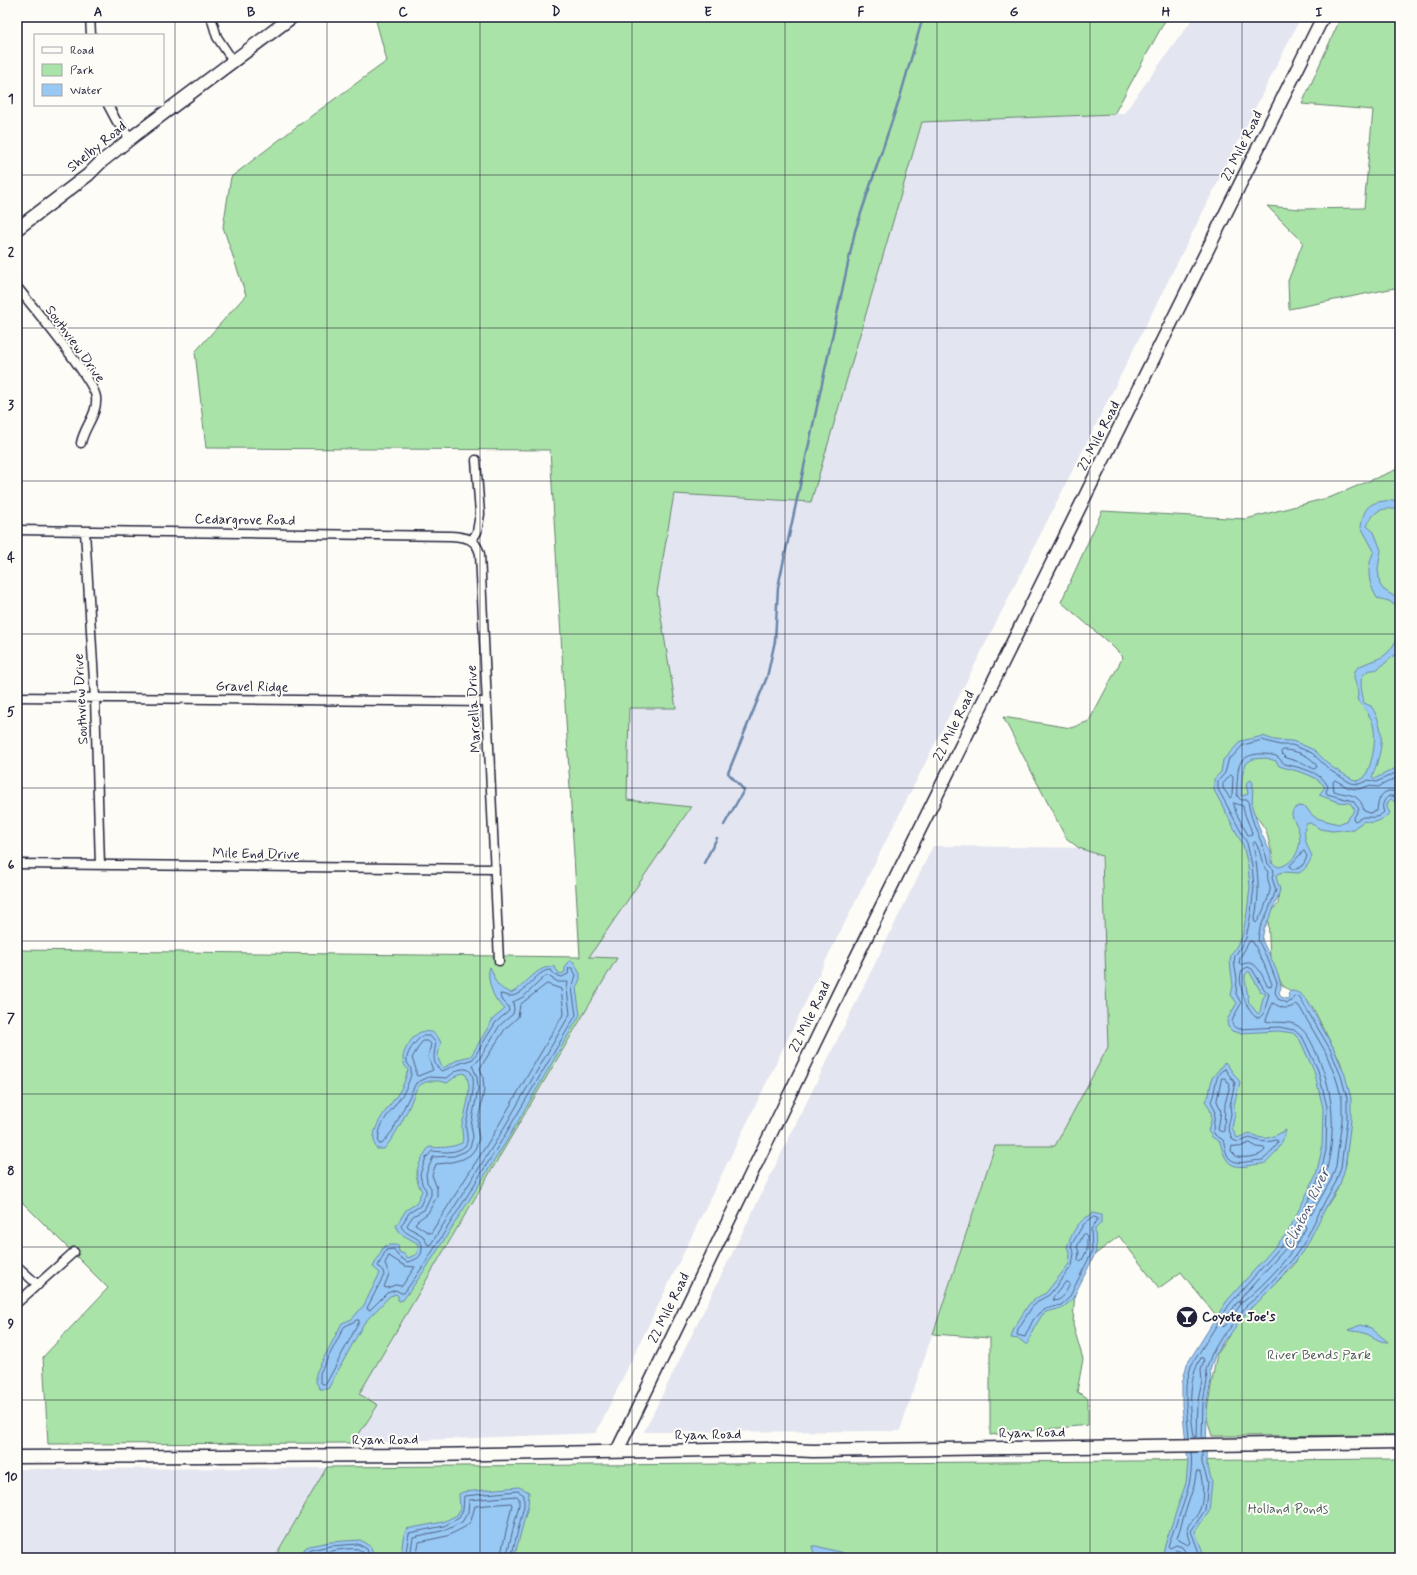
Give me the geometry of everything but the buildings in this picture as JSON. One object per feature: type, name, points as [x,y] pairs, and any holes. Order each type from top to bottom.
[{"type":"street","points":[[90,17],[90,34]]},
{"type":"street","points":[[211,17],[217,37],[233,61]]},
{"type":"street","name":"Shelby Road","points":[[17,229],[88,175],[101,162],[292,17]]},
{"type":"street","name":"22 Mile Road","points":[[617,1451],[847,976],[1323,17]]},
{"type":"street","points":[[109,106],[117,122],[131,139]]},
{"type":"street","name":"Southview Drive","points":[[17,287],[74,361],[94,391],[96,397],[94,412],[84,432],[81,443]]},
{"type":"street","points":[[472,540],[477,532],[480,514],[476,460]]},
{"type":"street","name":"Cedargrove Road","points":[[17,530],[451,536],[472,540]]},
{"type":"street","name":"Southview Drive","points":[[85,531],[95,698],[100,865]]},
{"type":"street","name":"Marcella Drive","points":[[472,540],[478,546],[480,554],[499,961]]},
{"type":"street","name":"Gravel Ridge","points":[[17,697],[486,702]]},
{"type":"street","name":"Mile End Drive","points":[[17,864],[495,869]]},
{"type":"street","points":[[17,1303],[74,1252]]},
{"type":"street","points":[[17,1266],[38,1285]]},
{"type":"street","name":"Ryan Road","points":[[17,1457],[421,1455],[766,1449],[813,1451],[1400,1442]]},
{"type":"shaded area","points":[[1194,17],[1301,17],[826,960],[596,1433],[353,1443],[378,1405],[359,1395],[580,957],[565,707],[676,708],[657,593],[674,494],[811,502],[922,122],[1124,113]]},
{"type":"shaded area","points":[[933,846],[1101,848],[1108,1047],[1055,1146],[995,1146],[900,1431],[644,1432]]},
{"type":"shaded area","points":[[330,1468],[278,1558],[17,1558],[17,1469]]},
{"type":"green space","points":[[375,17],[1167,17],[1114,114],[922,122],[811,502],[674,494],[657,593],[676,708],[629,708],[627,800],[691,807],[589,957],[617,958],[359,1394],[378,1405],[353,1443],[48,1444],[43,1357],[108,1288],[17,1197],[17,950],[580,957],[550,450],[206,448],[195,352],[246,295],[223,227],[231,177],[296,127],[387,61]]},
{"type":"green space","points":[[1341,17],[1400,17],[1400,287],[1289,309],[1288,281],[1303,242],[1267,206],[1300,209],[1364,208],[1373,110],[1302,104]]},
{"type":"green space","name":"River Bends Park","points":[[1400,468],[1400,1435],[1212,1436],[1206,1415],[1217,1353],[1240,1319],[1294,1265],[1311,1231],[1337,1190],[1346,1164],[1350,1117],[1341,1063],[1312,1006],[1282,985],[1270,958],[1268,916],[1278,904],[1279,886],[1270,877],[1257,963],[1325,1065],[1337,1149],[1297,1239],[1223,1325],[1181,1272],[1159,1288],[1119,1236],[1076,1269],[1073,1325],[1083,1359],[1077,1392],[1088,1398],[1088,1425],[990,1435],[990,1338],[933,1334],[995,1146],[1055,1146],[1108,1047],[1102,856],[1079,848],[1066,838],[1003,717],[1071,728],[1089,721],[1123,657],[1061,602],[1102,511],[1246,519],[1331,497]],"holes":[[[1234,785],[1266,830],[1273,857],[1270,875]]]},
{"type":"green space","name":"Holland Ponds","points":[[1400,1459],[1400,1558],[274,1558],[327,1467]]},
{"type":"water","points":[[1400,500],[1400,510],[1380,510],[1373,516],[1367,526],[1374,532],[1381,550],[1378,569],[1380,585],[1384,590],[1400,600],[1400,609],[1389,601],[1377,598],[1374,592],[1370,581],[1369,569],[1371,557],[1374,551],[1361,527],[1364,513],[1370,505]]},
{"type":"water","name":"Clinton River","points":[[1400,635],[1400,652],[1376,670],[1369,670],[1364,674],[1361,681],[1361,686],[1364,703],[1371,706],[1376,715],[1381,732],[1380,749],[1372,777],[1374,779],[1400,766],[1400,805],[1398,806],[1391,799],[1387,804],[1390,813],[1387,816],[1374,822],[1364,821],[1353,829],[1332,831],[1320,829],[1310,823],[1306,824],[1305,836],[1312,856],[1304,870],[1299,873],[1283,872],[1277,874],[1276,877],[1280,890],[1264,929],[1262,940],[1278,975],[1281,988],[1279,992],[1281,997],[1287,999],[1289,998],[1288,993],[1293,991],[1300,994],[1307,1000],[1333,1047],[1345,1075],[1351,1098],[1351,1120],[1345,1168],[1340,1184],[1329,1201],[1307,1245],[1295,1262],[1260,1300],[1249,1309],[1233,1331],[1224,1340],[1215,1355],[1210,1371],[1211,1381],[1207,1402],[1206,1463],[1212,1481],[1209,1512],[1195,1531],[1205,1558],[1183,1558],[1180,1551],[1175,1550],[1174,1558],[1162,1558],[1165,1544],[1186,1483],[1188,1462],[1182,1405],[1182,1384],[1187,1364],[1226,1302],[1288,1232],[1316,1175],[1322,1149],[1323,1108],[1314,1071],[1300,1040],[1293,1033],[1279,1031],[1239,1033],[1232,1031],[1228,1027],[1227,1020],[1237,1003],[1231,995],[1233,986],[1230,962],[1231,955],[1242,937],[1250,887],[1248,866],[1243,845],[1214,790],[1214,779],[1221,772],[1223,760],[1241,741],[1263,736],[1274,740],[1292,741],[1298,743],[1314,750],[1333,768],[1352,779],[1358,781],[1364,778],[1370,765],[1374,748],[1374,731],[1373,723],[1369,714],[1357,699],[1358,692],[1354,674],[1357,668],[1382,657],[1387,653]],"holes":[[[1266,758],[1276,761],[1279,766],[1304,773],[1316,779],[1325,787],[1319,795],[1338,802],[1350,803],[1355,810],[1346,821],[1338,824],[1316,818],[1306,807],[1299,806],[1295,808],[1292,815],[1300,835],[1299,847],[1294,858],[1290,862],[1279,867],[1271,863],[1271,853],[1261,833],[1252,807],[1253,783],[1251,780],[1246,783],[1248,794],[1241,796],[1242,777],[1245,764],[1253,759]],[[1249,971],[1261,992],[1266,994],[1263,998],[1260,1012],[1258,1014],[1249,1003],[1245,979],[1245,975]]]},
{"type":"water","points":[[570,960],[574,962],[580,974],[580,979],[576,988],[580,1015],[506,1142],[427,1267],[403,1300],[398,1300],[398,1296],[396,1294],[390,1296],[364,1323],[328,1389],[320,1389],[316,1382],[316,1373],[342,1323],[352,1319],[364,1305],[380,1273],[373,1267],[384,1246],[398,1245],[399,1252],[408,1258],[417,1254],[417,1243],[401,1234],[396,1226],[406,1210],[416,1204],[422,1191],[417,1179],[419,1163],[429,1147],[438,1148],[462,1143],[462,1124],[469,1093],[465,1073],[459,1074],[447,1083],[440,1081],[428,1081],[421,1084],[415,1091],[404,1118],[392,1139],[384,1149],[377,1149],[374,1141],[374,1133],[377,1125],[399,1092],[404,1083],[408,1070],[403,1061],[403,1055],[407,1047],[418,1033],[432,1032],[438,1037],[441,1043],[438,1056],[443,1068],[459,1059],[471,1056],[493,1019],[505,1009],[496,999],[492,990],[489,980],[490,967],[498,985],[511,993],[517,990],[542,969],[555,967],[561,974],[565,972],[565,968]]},
{"type":"water","points":[[1225,1062],[1240,1082],[1234,1105],[1235,1114],[1232,1128],[1237,1138],[1250,1133],[1255,1136],[1268,1138],[1286,1130],[1278,1150],[1266,1163],[1239,1166],[1230,1163],[1224,1155],[1220,1142],[1212,1137],[1208,1131],[1211,1113],[1205,1101],[1209,1095],[1212,1078]]},
{"type":"water","points":[[1093,1213],[1101,1215],[1101,1223],[1095,1229],[1096,1252],[1072,1300],[1062,1308],[1046,1312],[1042,1315],[1034,1328],[1027,1345],[1019,1339],[1011,1338],[1014,1328],[1029,1304],[1046,1293],[1069,1264],[1070,1254],[1067,1247],[1071,1237],[1079,1223]]},
{"type":"water","points":[[1360,1325],[1371,1328],[1388,1342],[1378,1340],[1362,1332],[1349,1330]]},
{"type":"water","points":[[519,1487],[529,1492],[528,1506],[514,1558],[401,1558],[403,1538],[406,1529],[443,1522],[457,1515],[460,1509],[459,1494],[463,1492]]},
{"type":"water","points":[[360,1540],[371,1547],[374,1558],[293,1558],[308,1546],[330,1542]]},
{"type":"water","points":[[812,1546],[847,1554],[849,1558],[811,1558],[814,1554]]},
{"type":"waterway","points":[[724,825],[744,790],[728,773],[767,677],[775,641],[778,587],[855,231],[900,97],[923,17]]},
{"type":"waterway","points":[[704,863],[717,838]]},
{"type":"place","name":"Coyote Joe's","points":[[1187,1317]]}]
